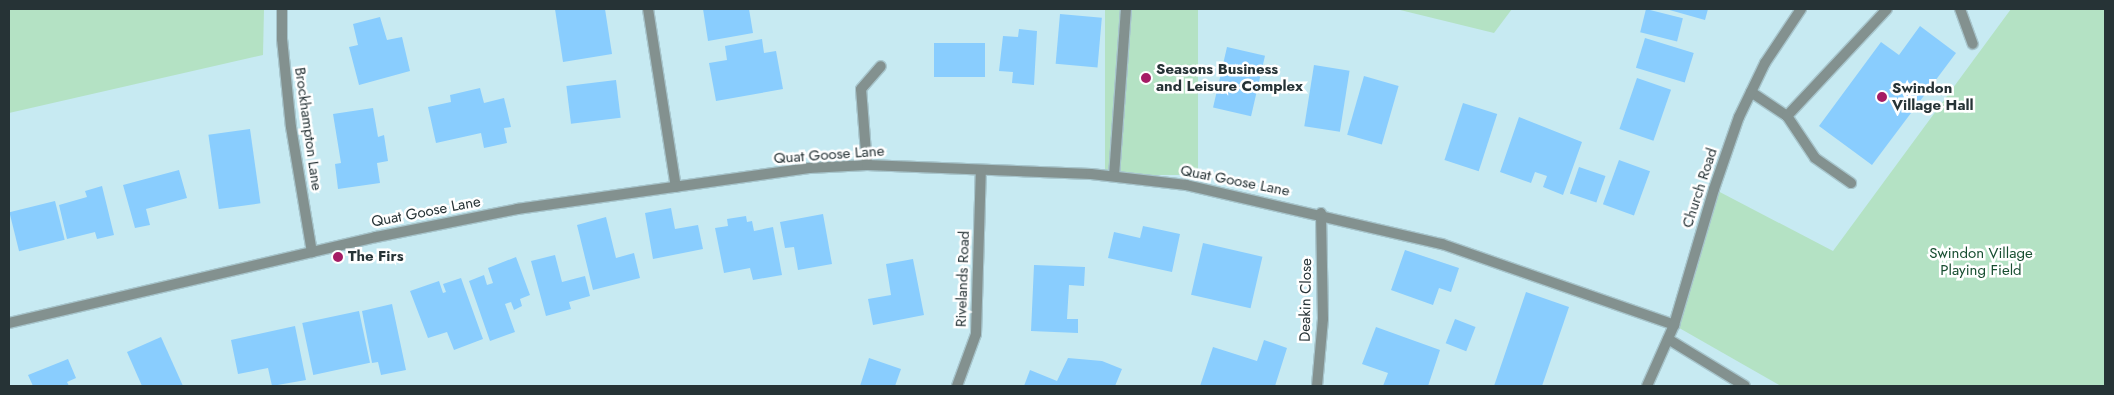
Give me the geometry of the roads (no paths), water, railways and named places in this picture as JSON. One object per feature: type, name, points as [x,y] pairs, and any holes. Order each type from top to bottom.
[{"type":"street","name":"Brockhampton Lane","points":[[282,9],[282,40],[291,127],[312,252]]},
{"type":"street","points":[[648,9],[676,187]]},
{"type":"street","points":[[1114,176],[1126,9]]},
{"type":"street","name":"Church Road","points":[[1647,386],[1674,325],[1714,189],[1750,92],[1801,9]]},
{"type":"street","points":[[1787,116],[1887,9]]},
{"type":"street","points":[[1960,9],[1973,44]]},
{"type":"street","points":[[867,164],[861,89],[881,66]]},
{"type":"street","points":[[1750,92],[1787,116],[1815,158],[1850,183]]},
{"type":"street","name":"Quat Goose Lane","points":[[9,323],[312,252],[516,209],[809,168],[867,164],[1114,176],[1186,184],[1321,214],[1494,260],[1674,325]]},
{"type":"street","name":"Rivelands Road","points":[[957,386],[976,334],[981,170]]},
{"type":"street","name":"Deakin Close","points":[[1317,386],[1323,320],[1321,214]]},
{"type":"street","points":[[1668,339],[1745,386]]},
{"type":"place","name":"Seasons Business and Leisure Complex","points":[[1146,78]]},
{"type":"place","name":"Swindon Village Hall","points":[[1882,97]]},
{"type":"place","name":"The Firs","points":[[338,257]]},
{"type":"park label","name":"Swindon Village Playing Field","points":[[1981,262]]}]
